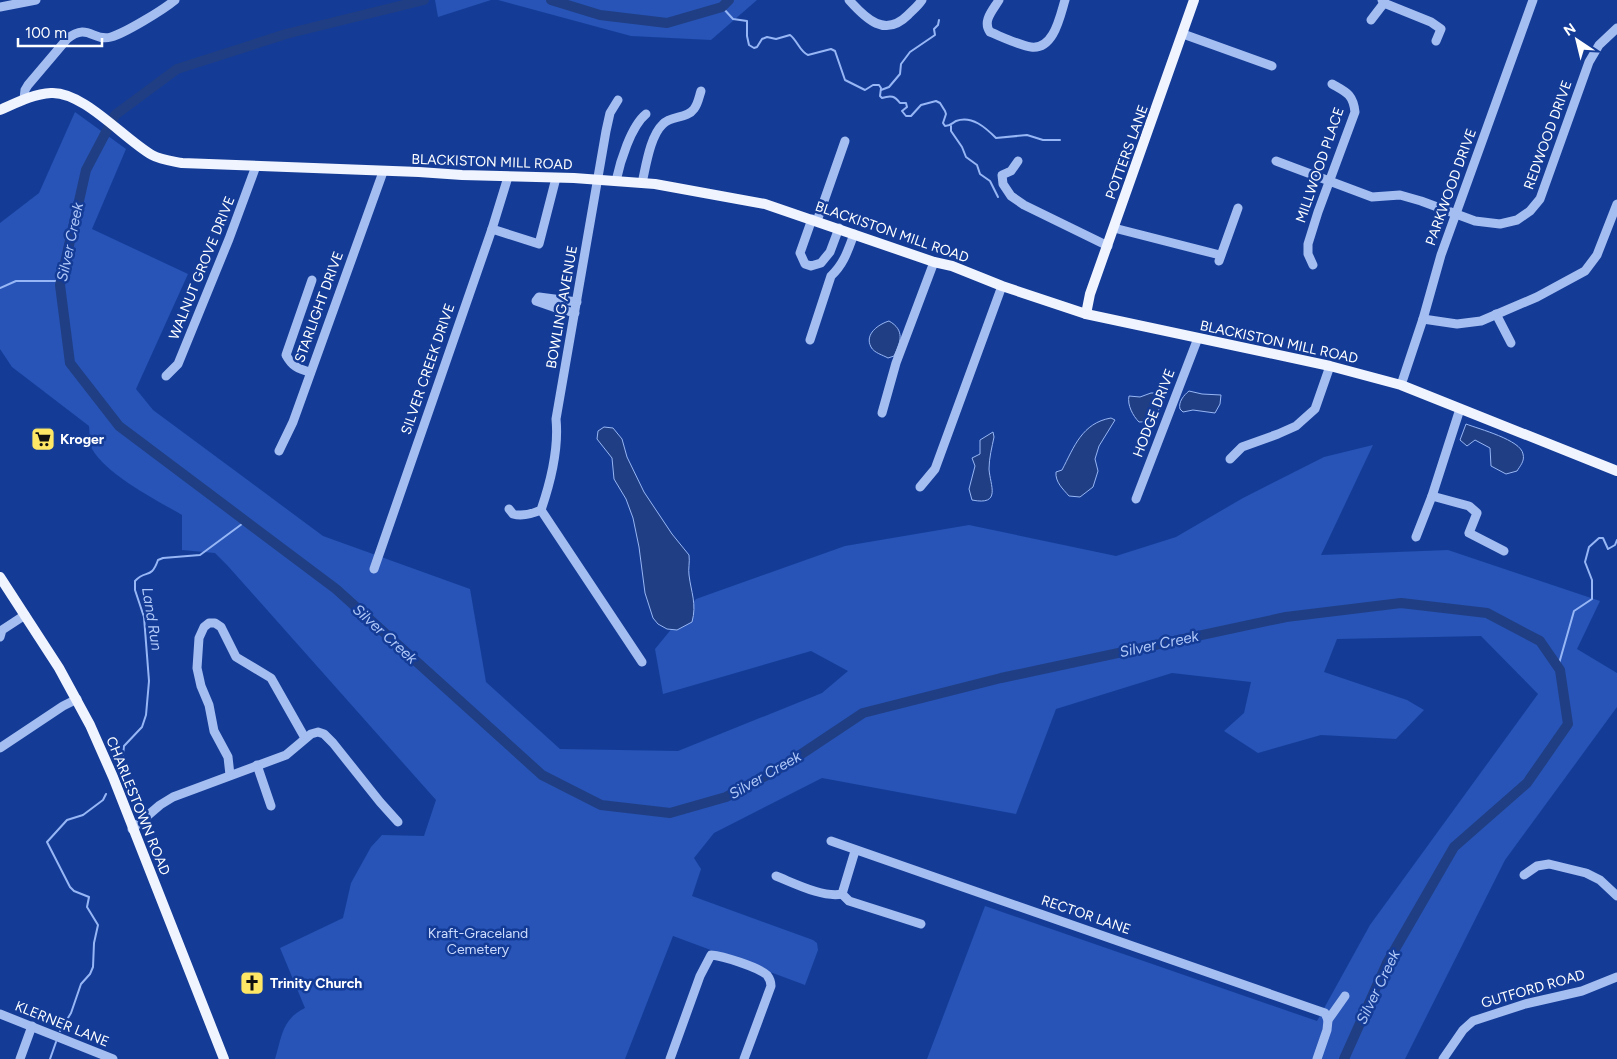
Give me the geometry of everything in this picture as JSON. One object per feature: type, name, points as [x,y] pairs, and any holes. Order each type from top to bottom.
[{"type":"main road","name":"POTTERS LANE","points":[[1086,314],[1090,294],[1183,34],[1192,1]]},
{"type":"main road","name":"BLACKISTON MILL ROAD","points":[[24,99],[41,94],[58,93],[72,97],[157,158],[182,163],[616,181],[701,191],[765,204],[934,262],[952,266],[1002,286],[1086,314],[1330,366],[1401,385],[1617,471]]},
{"type":"main road","points":[[1,107],[24,99]]},
{"type":"main road","name":"CHARLESTOWN ROAD","points":[[0,577],[77,700],[104,757],[224,1059]]},
{"type":"street","points":[[0,7],[36,0]]},
{"type":"street","points":[[24,99],[25,90],[28,85],[67,38],[73,34],[88,32],[102,38],[111,37],[175,0]]},
{"type":"street","points":[[849,0],[862,15],[874,23],[888,26],[901,22],[922,0]]},
{"type":"street","points":[[999,0],[986,22],[986,27],[990,32],[1031,48],[1045,44],[1050,38],[1055,30],[1065,0]]},
{"type":"street","name":"PARKWOOD DRIVE","points":[[1401,385],[1423,319],[1441,255],[1533,0]]},
{"type":"street","points":[[1371,20],[1383,2],[1430,22],[1441,29],[1436,41]]},
{"type":"street","name":"REDWOOD DRIVE","points":[[1276,160],[1372,197],[1400,195],[1421,200],[1474,221],[1500,224],[1517,220],[1530,211],[1540,199],[1589,62],[1599,45],[1617,28]]},
{"type":"street","points":[[1183,34],[1272,66]]},
{"type":"street","name":"MILLWOOD PLACE","points":[[1312,265],[1308,254],[1308,244],[1329,180],[1355,112],[1354,101],[1347,93],[1332,84]]},
{"type":"street","points":[[642,183],[648,153],[661,125],[667,120],[693,111],[701,91]]},
{"type":"street","name":"BOWLING AVENUE","points":[[541,510],[550,480],[558,439],[556,418],[610,114],[618,100]]},
{"type":"street","points":[[616,181],[619,167],[639,120],[646,114]]},
{"type":"street","points":[[839,228],[830,252],[821,263],[811,266],[805,264],[800,253],[815,220],[845,141]]},
{"type":"street","points":[[1018,161],[1011,171],[1002,175],[1003,184],[1011,196],[1024,205],[1108,246]]},
{"type":"street","name":"WALNUT GROVE DRIVE","points":[[166,376],[178,364],[184,352],[256,166]]},
{"type":"street","name":"STARLIGHT DRIVE","points":[[279,451],[293,422],[383,172]]},
{"type":"street","name":"SILVER CREEK DRIVE","points":[[374,569],[492,229],[508,177]]},
{"type":"street","points":[[492,229],[539,244],[556,178]]},
{"type":"street","points":[[1114,228],[1220,258],[1238,208]]},
{"type":"street","points":[[1423,319],[1457,324],[1481,322],[1537,297],[1585,270],[1597,255],[1616,210]]},
{"type":"street","points":[[810,340],[831,276],[843,262],[854,234]]},
{"type":"street","points":[[882,413],[896,363],[934,262]]},
{"type":"street","points":[[310,372],[299,369],[290,363],[286,355],[312,280]]},
{"type":"street","points":[[920,487],[935,470],[1002,286]]},
{"type":"street","points":[[575,313],[559,310],[536,301],[539,297],[577,302]]},
{"type":"street","points":[[1496,314],[1511,343]]},
{"type":"street","name":"HODGE DRIVE","points":[[1136,499],[1198,338]]},
{"type":"street","points":[[1230,459],[1242,447],[1296,426],[1315,409],[1330,366]]},
{"type":"street","points":[[1416,537],[1432,496],[1460,408]]},
{"type":"street","points":[[1432,496],[1469,506],[1477,513],[1469,534],[1504,551]]},
{"type":"street","points":[[509,509],[518,516],[533,514],[541,510],[642,662]]},
{"type":"street","points":[[1,632],[25,615]]},
{"type":"street","points":[[230,775],[228,757],[214,731],[210,706],[201,686],[197,668],[199,638],[204,627],[209,623],[215,623],[221,627],[236,657],[269,676],[305,738]]},
{"type":"street","points":[[0,748],[63,706],[77,700]]},
{"type":"street","points":[[132,829],[173,797],[286,755],[310,734],[318,732],[328,737],[398,822]]},
{"type":"street","points":[[257,765],[272,806]]},
{"type":"street","name":"RECTOR LANE","points":[[831,841],[855,851],[903,865],[1325,1013],[1328,1020]]},
{"type":"street","points":[[842,894],[855,851]]},
{"type":"street","points":[[1524,876],[1537,866],[1549,864],[1586,873],[1600,880],[1617,896]]},
{"type":"street","points":[[776,876],[826,894],[835,896],[842,894]]},
{"type":"street","points":[[842,894],[849,901],[921,924]]},
{"type":"street","points":[[670,1059],[700,976],[711,955],[763,972],[770,980],[771,986],[744,1059]]},
{"type":"street","name":"GUTFORD ROAD","points":[[1444,1059],[1463,1030],[1473,1021],[1525,1004],[1582,991],[1617,977]]},
{"type":"street","points":[[1317,1059],[1325,1037],[1328,1020],[1345,996]]},
{"type":"street","name":"KLERNER LANE","points":[[0,1014],[113,1059]]},
{"type":"street","points":[[20,1059],[32,1026]]},
{"type":"green space","points":[[435,0],[491,0],[438,17]]},
{"type":"green space","points":[[498,0],[757,0],[711,40],[631,36]]},
{"type":"green space","name":"Kraft-Graceland Cemetery","points":[[75,112],[126,149],[92,229],[188,274],[136,389],[153,410],[323,536],[470,589],[486,682],[560,749],[678,751],[822,693],[848,671],[811,651],[663,694],[655,649],[696,599],[845,546],[969,525],[1116,556],[1176,537],[1243,498],[1324,457],[1373,445],[1321,555],[1448,550],[1600,601],[1577,649],[1617,673],[1617,707],[1505,860],[1405,1059],[927,1059],[985,906],[1317,1021],[1370,925],[1538,694],[1481,636],[1337,639],[1324,672],[1407,700],[1424,710],[1396,739],[1321,735],[1258,753],[1224,731],[1244,713],[1251,682],[1172,673],[1056,709],[1016,814],[822,778],[714,833],[694,858],[701,869],[692,896],[817,943],[818,950],[805,985],[673,936],[625,1059],[275,1059],[287,1023],[297,1012],[305,1008],[280,948],[343,918],[351,883],[371,847],[382,835],[424,836],[436,800],[215,553],[182,550],[182,515],[120,478],[99,459],[92,449],[89,426],[12,367],[0,349],[0,223],[39,193]]},
{"type":"shaded area","points":[[889,321],[898,328],[900,341],[894,356],[888,358],[872,349],[869,338],[877,327]]},
{"type":"shaded area","points":[[1189,391],[1221,395],[1220,404],[1215,413],[1193,410],[1183,412],[1180,409],[1180,404],[1183,397]]},
{"type":"shaded area","points":[[1151,393],[1159,393],[1162,396],[1160,407],[1153,418],[1145,422],[1139,422],[1131,410],[1129,396],[1140,397]]},
{"type":"shaded area","points":[[1111,418],[1115,420],[1099,446],[1095,459],[1098,471],[1093,487],[1080,497],[1069,496],[1058,482],[1056,472],[1062,470],[1075,445],[1086,431],[1093,425]]},
{"type":"shaded area","points":[[1466,424],[1508,440],[1521,449],[1523,459],[1517,471],[1506,474],[1491,466],[1490,448],[1475,440],[1467,446],[1460,440]]},
{"type":"shaded area","points":[[604,427],[613,428],[622,439],[627,457],[644,492],[672,534],[689,555],[689,573],[694,604],[693,616],[692,622],[677,630],[667,629],[658,624],[653,618],[645,593],[633,518],[626,499],[614,479],[612,458],[597,439],[598,431]]},
{"type":"shaded area","points":[[993,432],[994,437],[989,465],[992,487],[991,497],[981,501],[972,500],[969,489],[975,466],[972,458],[980,454],[980,440]]},
{"type":"waterway","name":"Silver Creek","points":[[424,0],[286,34],[177,69],[115,115],[86,170],[60,285],[70,363],[119,426],[336,589],[542,775],[601,805],[670,813],[726,797],[782,767],[863,713],[1001,678],[1286,617],[1401,603],[1487,613],[1540,641],[1560,670],[1568,724],[1527,783],[1454,847],[1387,963],[1344,1059]]},
{"type":"waterway","name":"Silver Creek","points":[[551,0],[600,15],[667,23],[722,7],[729,0]]},
{"type":"waterway","points":[[722,7],[733,19],[747,21],[749,45],[754,48],[757,47],[762,39],[767,37],[776,39],[790,35],[808,55],[831,49],[835,51],[845,80],[865,90],[873,85],[879,85],[882,98],[892,97],[900,103],[906,103],[907,107],[902,111],[906,116],[911,116],[921,105],[936,101],[940,103],[945,111],[943,123],[945,126],[956,121],[968,120],[983,127],[996,138],[1027,135],[1043,140],[1060,140]]},
{"type":"waterway","points":[[881,90],[889,87],[900,74],[901,64],[910,52],[935,35],[934,29],[938,25],[939,20]]},
{"type":"waterway","points":[[951,126],[951,131],[962,147],[966,157],[977,165],[980,174],[990,181],[998,197]]},
{"type":"waterway","points":[[0,288],[16,281],[61,281]]},
{"type":"waterway","name":"Land Run","points":[[123,755],[124,746],[142,727],[146,715],[149,681],[144,617],[135,590],[135,581],[142,575],[151,572],[158,560],[200,555],[246,521]]},
{"type":"waterway","points":[[1558,667],[1574,611],[1592,599],[1592,580],[1585,562],[1589,547],[1599,538],[1603,538],[1608,549],[1615,545],[1617,540]]},
{"type":"waterway","name":"Land Run","points":[[60,1031],[71,1013],[81,984],[90,974],[93,967],[94,943],[98,925],[87,907],[89,897],[74,891],[70,887],[47,842],[67,820],[83,815],[103,800],[106,794]]},
{"type":"waterway","name":"Land Run","points":[[50,1059],[56,1042]]},
{"type":"place","name":"Kroger","points":[[43,439]]},
{"type":"place","name":"Trinity Church","points":[[252,983]]}]
